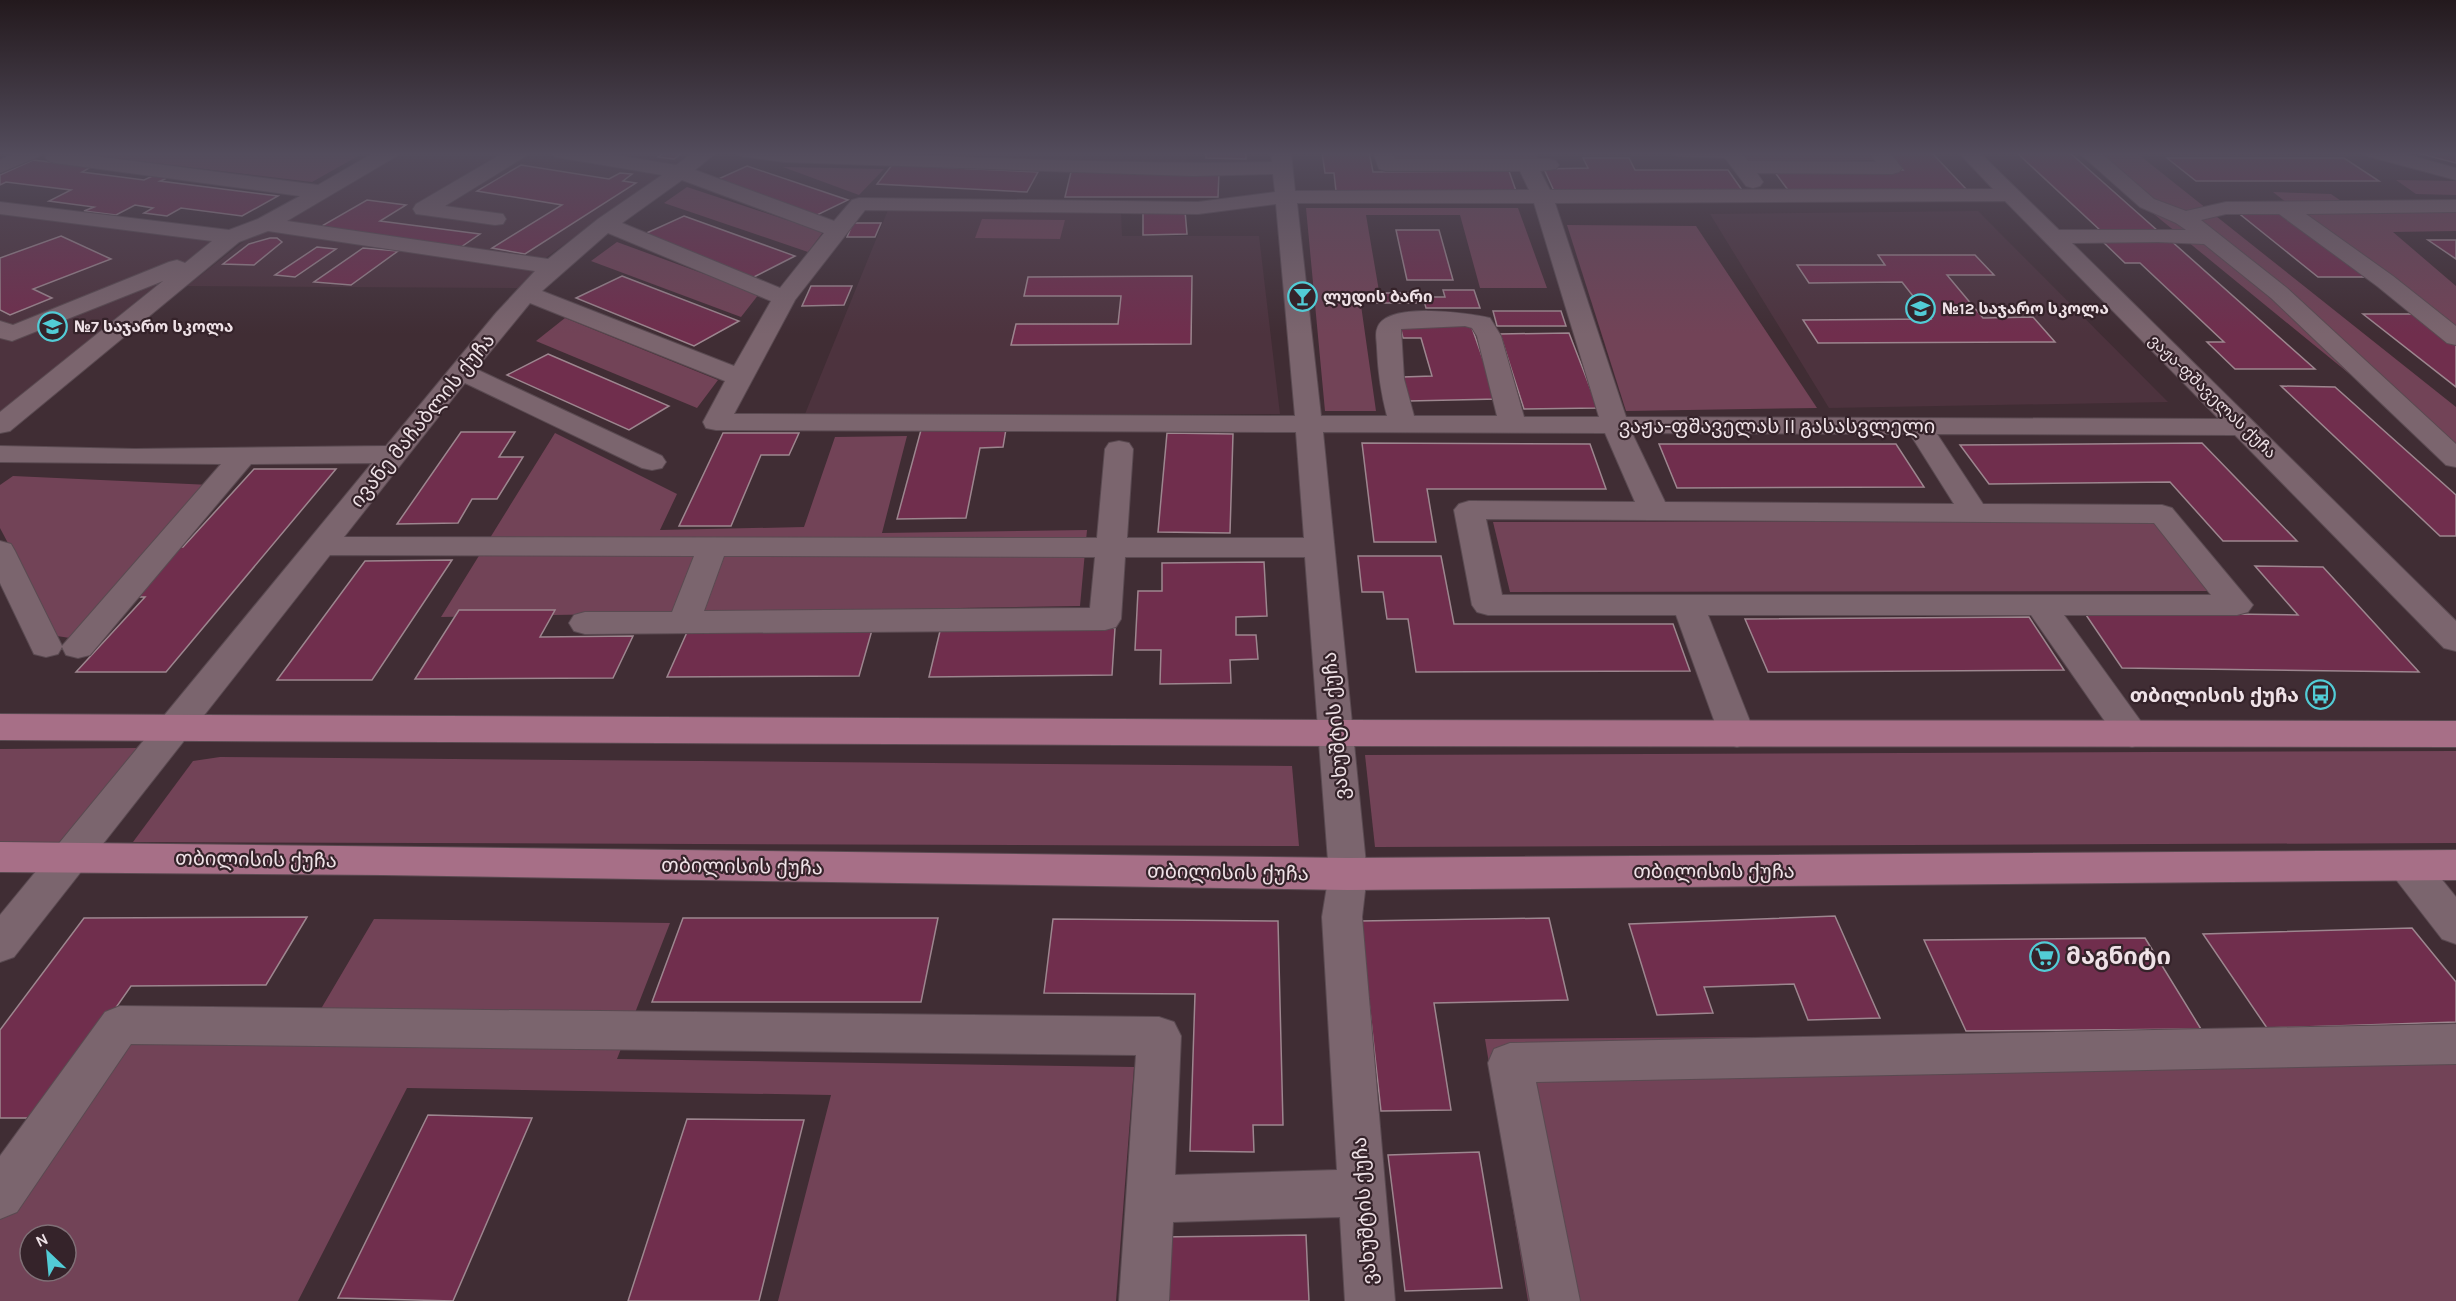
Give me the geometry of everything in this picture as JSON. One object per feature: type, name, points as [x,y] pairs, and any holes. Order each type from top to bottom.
[{"type":"main road","points":[[0,727],[1336,733],[2456,734]]},
{"type":"main road","name":"თბილისის ქუჩა","points":[[0,857],[1348,874],[2456,865]]},
{"type":"street","points":[[38,213],[231,237]]},
{"type":"street","points":[[0,328],[12,334],[169,272],[231,237],[266,224],[285,213]]},
{"type":"street","points":[[450,213],[495,219]]},
{"type":"street","name":"ივანე მაჩაბლის ქუჩა","points":[[0,945],[396,454],[461,370],[526,293],[554,267],[622,213]]},
{"type":"street","points":[[790,213],[837,230]]},
{"type":"street","points":[[526,293],[740,378],[784,298],[852,213]]},
{"type":"street","name":"ვახუშტის ქუჩა","points":[[1286,213],[1320,548],[1348,874],[1342,917],[1370,1301]]},
{"type":"street","points":[[1548,213],[1615,425],[1654,511]]},
{"type":"street","name":"ვაჟა-ფშაველას ქუჩა","points":[[2029,213],[2456,640]]},
{"type":"street","points":[[2171,213],[2184,218],[2279,293],[2456,459]]},
{"type":"street","points":[[2184,218],[2206,213]]},
{"type":"street","points":[[2291,213],[2385,281],[2456,338]]},
{"type":"street","points":[[266,224],[554,267]]},
{"type":"street","points":[[606,224],[784,298]]},
{"type":"street","points":[[0,425],[231,237]]},
{"type":"street","points":[[2054,237],[2209,238]]},
{"type":"street","points":[[1403,426],[1391,379],[1389,328],[1393,323],[1402,320],[1465,319],[1481,323],[1489,336],[1514,425]]},
{"type":"street","points":[[461,370],[652,462]]},
{"type":"street","name":"ვაჟა-ფშაველას II გასასვლელი","points":[[740,378],[716,422],[2244,428]]},
{"type":"street","points":[[1918,426],[1974,513]]},
{"type":"street","points":[[585,623],[1105,619],[1119,449]]},
{"type":"street","points":[[0,454],[396,454]]},
{"type":"street","points":[[0,477],[29,455]]},
{"type":"street","points":[[78,647],[244,455]]},
{"type":"street","points":[[1469,510],[1654,511],[2162,514],[2237,605],[1488,605],[1469,510]]},
{"type":"street","points":[[321,546],[1320,548]]},
{"type":"street","points":[[683,624],[713,546]]},
{"type":"street","points":[[0,551],[46,646]]},
{"type":"street","points":[[2040,605],[2132,734]]},
{"type":"street","points":[[1688,606],[1737,734]]},
{"type":"street","points":[[2408,866],[2456,927]]},
{"type":"street","points":[[1,1194],[120,1025],[1159,1036],[1144,1301]]},
{"type":"street","points":[[1555,1301],[1510,1063],[2456,1044]]},
{"type":"street","points":[[1150,1199],[1362,1193]]},
{"type":"shaded area","points":[[294,213],[608,213],[544,259],[519,288],[187,286],[247,239]]},
{"type":"shaded area","points":[[693,213],[765,213],[823,232],[808,252]]},
{"type":"shaded area","points":[[887,213],[1121,213],[1122,236],[1259,236],[1280,414],[805,414]]},
{"type":"shaded area","points":[[1306,213],[1520,213],[1547,288],[1480,288],[1460,215],[1366,215],[1379,291],[1359,291],[1376,411],[1325,411]]},
{"type":"shaded area","name":"№12 საჯარო სკოლა","points":[[1980,213],[2168,402],[1829,408],[1710,214]]},
{"type":"shaded area","points":[[2152,213],[2212,213],[2456,407],[2456,461]]},
{"type":"shaded area","points":[[2300,213],[2456,213],[2456,231],[2393,232],[2456,286],[2456,334]]},
{"type":"shaded area","name":"№7 საჯარო სკოლა","points":[[0,214],[212,240],[0,412]]},
{"type":"shaded area","points":[[982,219],[1065,220],[1060,239],[975,238]]},
{"type":"shaded area","points":[[1567,225],[1696,226],[1817,408],[1626,411]]},
{"type":"shaded area","points":[[617,242],[759,294],[741,317],[591,261]]},
{"type":"shaded area","points":[[565,318],[718,380],[697,408],[536,341]]},
{"type":"shaded area","points":[[555,433],[677,494],[660,530],[804,527],[835,437],[907,436],[882,533],[1087,530],[1080,606],[441,617]]},
{"type":"shaded area","points":[[13,476],[211,485],[76,639],[57,636],[0,528],[0,485]]},
{"type":"shaded area","points":[[2153,521],[2211,591],[1510,592],[1493,522]]},
{"type":"shaded area","points":[[141,748],[66,843],[0,843],[0,749]]},
{"type":"shaded area","points":[[2456,751],[2456,843],[1375,847],[1365,755]]},
{"type":"shaded area","points":[[220,757],[1292,766],[1299,846],[133,842],[193,761]]},
{"type":"shaded area","points":[[374,919],[670,923],[617,1059],[1134,1067],[1116,1301],[778,1301],[831,1095],[407,1088],[298,1301],[0,1301],[0,1207],[119,1038],[302,1041]]},
{"type":"shaded area","points":[[2456,1032],[2456,1301],[1528,1301],[1485,1039]]},
{"type":"building","points":[[98,213],[120,213],[116,215]]},
{"type":"building","points":[[145,213],[173,213],[167,216]]},
{"type":"building","points":[[217,213],[248,213],[242,216]]},
{"type":"building","points":[[345,213],[393,213],[380,221],[480,234],[461,247],[320,227]]},
{"type":"building","points":[[549,213],[590,213],[525,254],[492,248]]},
{"type":"building","points":[[806,213],[822,213],[815,216]]},
{"type":"building","points":[[1143,213],[1185,213],[1187,234],[1143,235]]},
{"type":"building","points":[[2081,213],[2137,213],[2158,231],[2101,231]]},
{"type":"building","points":[[2238,213],[2282,213],[2366,277],[2318,277]]},
{"type":"building","points":[[684,216],[795,256],[752,278],[640,236]]},
{"type":"building","points":[[853,223],[881,223],[875,237],[847,237]]},
{"type":"building","points":[[1396,230],[1439,230],[1453,280],[1407,280]]},
{"type":"building","points":[[61,236],[111,259],[33,289],[52,298],[10,315],[0,310],[0,258]]},
{"type":"building","points":[[277,238],[282,242],[254,265],[223,264],[249,244]]},
{"type":"building","points":[[2100,239],[2169,239],[2315,369],[2235,369],[2207,342],[2224,342],[2140,263],[2125,263]]},
{"type":"building","points":[[2428,240],[2456,240],[2456,259]]},
{"type":"building","points":[[317,247],[336,249],[295,277],[275,275]]},
{"type":"building","points":[[363,248],[398,251],[351,285],[314,282]]},
{"type":"building","points":[[1878,255],[1975,255],[1994,275],[1947,275],[1983,318],[2033,317],[2055,342],[1818,343],[1803,320],[1931,319],[1902,282],[1809,283],[1797,265],[1885,265]]},
{"type":"building","points":[[622,276],[739,321],[694,346],[576,298]]},
{"type":"building","points":[[1192,276],[1191,344],[1011,345],[1016,324],[1118,324],[1121,296],[1024,296],[1028,277]]},
{"type":"building","points":[[811,286],[852,286],[844,305],[802,306]]},
{"type":"building","points":[[1443,290],[1474,290],[1480,308],[1426,308],[1423,297],[1445,297]]},
{"type":"building","points":[[1375,293],[1415,293],[1417,303],[1377,303]]},
{"type":"building","points":[[1493,311],[1561,311],[1566,326],[1497,326]]},
{"type":"building","points":[[2363,314],[2415,314],[2456,345],[2456,387]]},
{"type":"building","points":[[1471,325],[1497,399],[1409,401],[1403,377],[1432,376],[1421,338],[1403,338],[1400,326]]},
{"type":"building","points":[[1569,333],[1598,408],[1524,409],[1500,334]]},
{"type":"building","points":[[548,354],[669,406],[629,430],[507,375]]},
{"type":"building","points":[[2281,386],[2335,387],[2456,495],[2456,536],[2440,536]]},
{"type":"building","points":[[1006,429],[1003,447],[980,448],[966,518],[897,519],[921,430]]},
{"type":"building","points":[[461,432],[515,432],[499,457],[523,457],[497,499],[472,499],[458,523],[397,524]]},
{"type":"building","points":[[723,433],[799,433],[789,455],[761,455],[731,526],[679,526]]},
{"type":"building","points":[[1167,433],[1233,434],[1230,533],[1158,532]]},
{"type":"building","points":[[1362,443],[1590,444],[1606,489],[1427,489],[1436,542],[1374,542]]},
{"type":"building","points":[[2202,443],[2297,541],[2223,541],[2170,482],[1989,484],[1960,445]]},
{"type":"building","points":[[1659,444],[1896,444],[1924,487],[1677,488]]},
{"type":"building","points":[[254,469],[336,469],[166,672],[76,672],[145,597],[136,597],[169,547],[183,547]]},
{"type":"building","points":[[1358,556],[1441,556],[1454,624],[1673,624],[1690,671],[1416,672],[1408,619],[1387,619],[1383,592],[1362,592]]},
{"type":"building","points":[[452,560],[372,680],[277,680],[365,561]]},
{"type":"building","points":[[1264,562],[1267,616],[1236,617],[1236,635],[1256,635],[1258,659],[1230,660],[1231,683],[1160,684],[1161,650],[1135,650],[1138,591],[1162,591],[1162,563]]},
{"type":"building","points":[[2255,566],[2323,567],[2419,672],[2122,668],[2084,612],[2298,615]]},
{"type":"building","points":[[459,610],[555,610],[540,637],[633,636],[613,678],[415,679]]},
{"type":"building","points":[[2029,617],[2064,670],[1768,672],[1745,619]]},
{"type":"building","points":[[1115,628],[1112,675],[929,677],[940,631]]},
{"type":"building","points":[[688,630],[872,630],[859,676],[667,677]]},
{"type":"building","points":[[1835,916],[1880,1018],[1808,1020],[1794,984],[1704,987],[1713,1013],[1657,1015],[1629,924]]},
{"type":"building","points":[[307,917],[266,985],[131,986],[39,1118],[0,1118],[0,1030],[84,918]]},
{"type":"building","points":[[683,918],[938,918],[921,1002],[652,1002]]},
{"type":"building","points":[[1549,918],[1568,1000],[1434,1003],[1451,1110],[1381,1111],[1360,921]]},
{"type":"building","points":[[1053,919],[1278,921],[1283,1125],[1253,1125],[1254,1152],[1190,1151],[1195,994],[1044,993]]},
{"type":"building","points":[[2412,928],[2456,982],[2456,1022],[2267,1028],[2203,934]]},
{"type":"building","points":[[2145,938],[2201,1029],[1966,1031],[1924,940]]},
{"type":"building","points":[[428,1115],[532,1118],[453,1301],[338,1298]]},
{"type":"building","points":[[687,1119],[804,1120],[759,1301],[628,1301]]},
{"type":"building","points":[[1479,1152],[1502,1288],[1405,1291],[1388,1155]]},
{"type":"building","points":[[1306,1235],[1309,1301],[1159,1301],[1160,1237]]},
{"type":"place","name":"ლუდის ბარი","points":[[1302,296]]},
{"type":"place","name":"№12 საჯარო სკოლა","points":[[1921,308]]},
{"type":"place","name":"№7 საჯარო სკოლა","points":[[53,326]]},
{"type":"place","name":"თბილისის ქუჩა","points":[[2320,695]]},
{"type":"place","name":"მაგნიტი","points":[[2045,956]]}]
